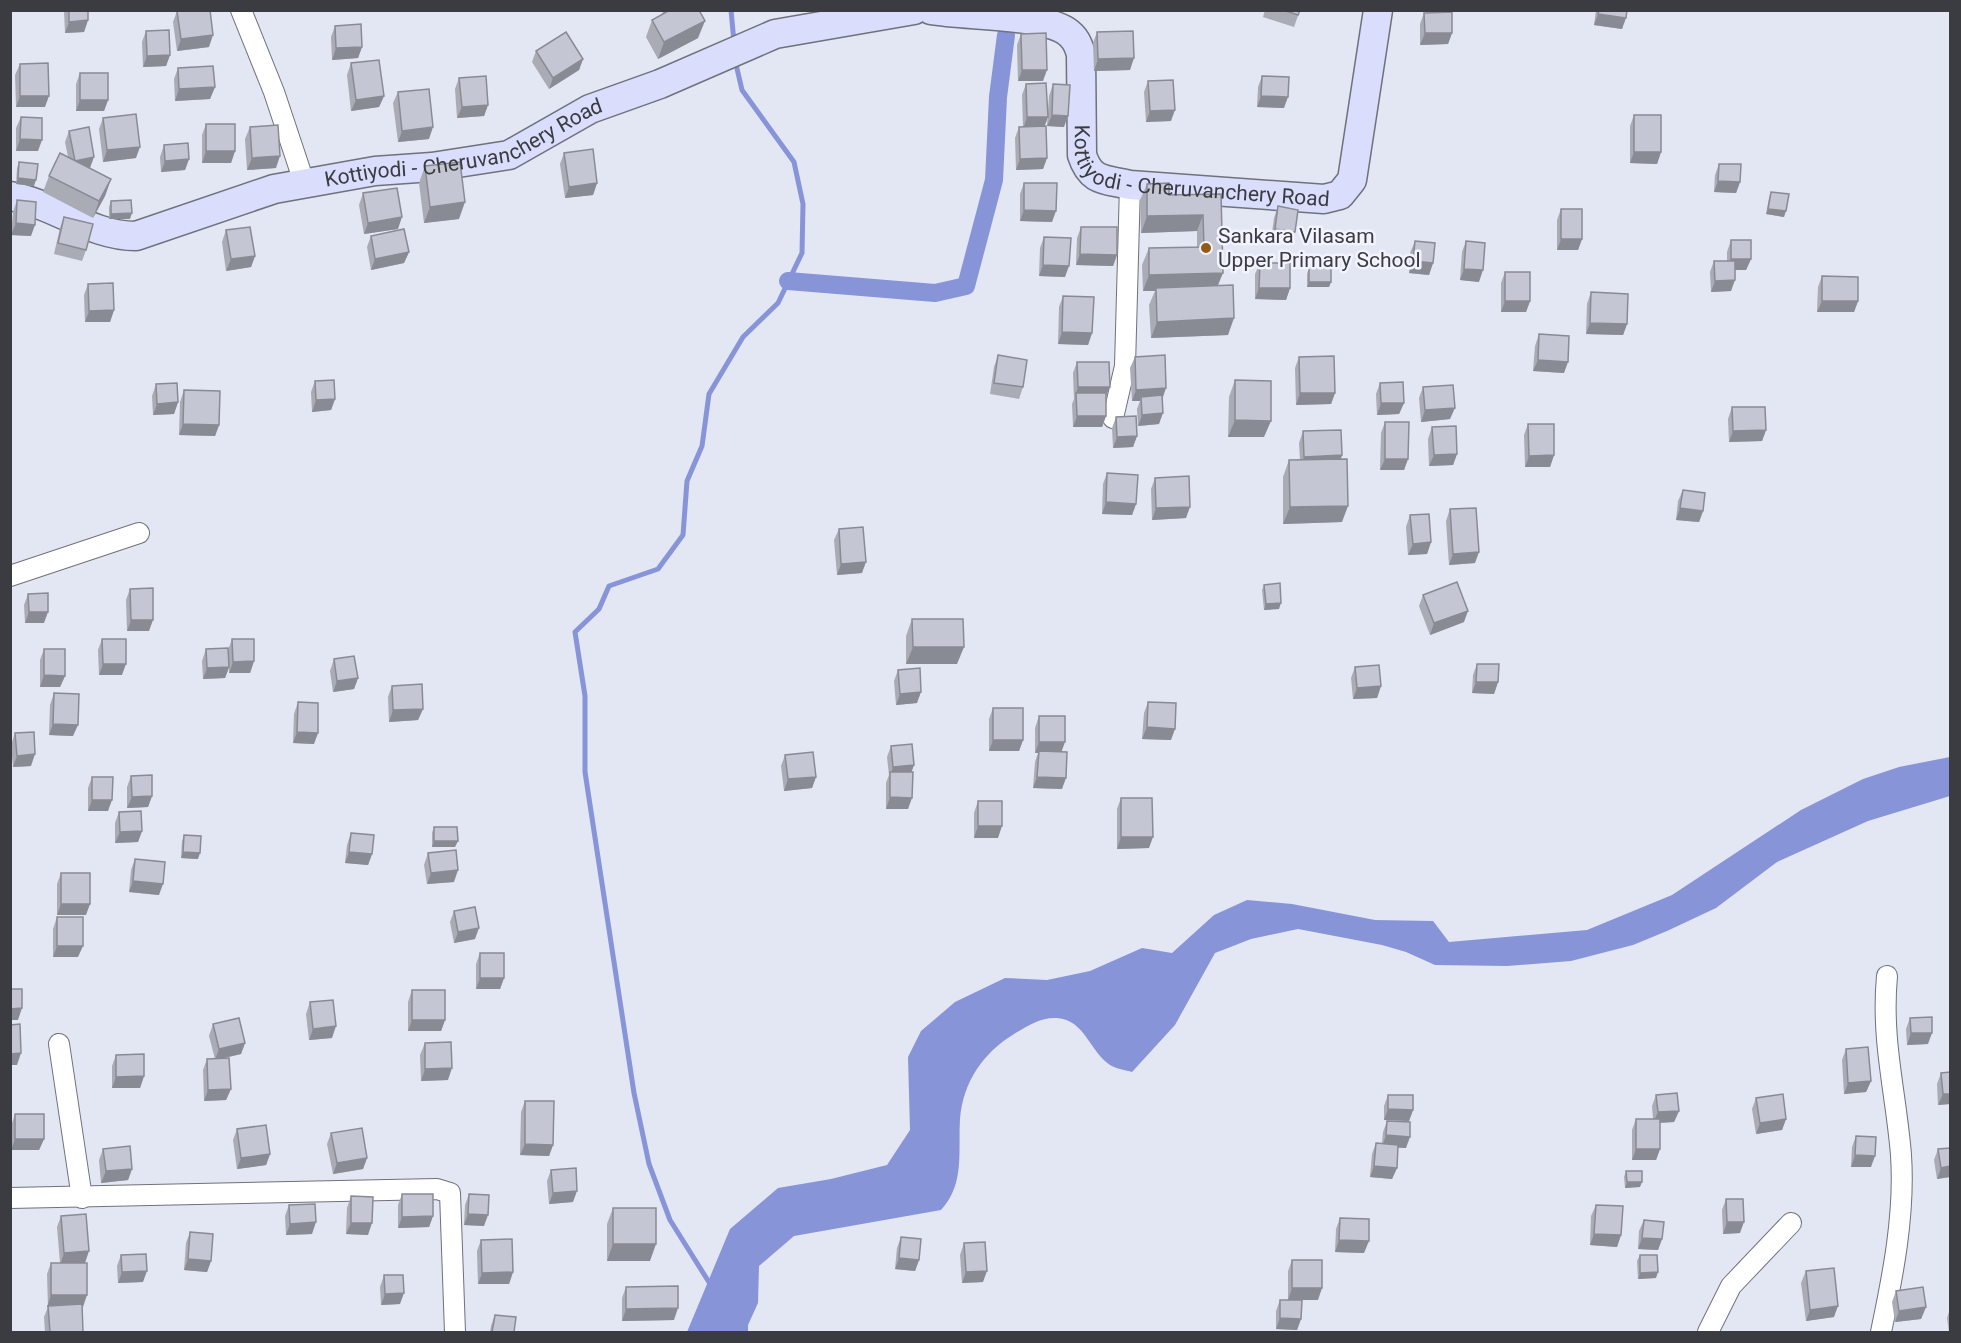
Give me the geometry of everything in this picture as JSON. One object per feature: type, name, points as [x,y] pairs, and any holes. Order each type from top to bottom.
[{"type":"main road","name":"Kottiyodi - Cheruvanchery Road","points":[[10,196],[24,198],[95,230],[120,236],[136,236],[198,213],[304,182],[509,155],[590,109],[660,84],[775,34],[914,10]]},
{"type":"main road","name":"Kottiyodi - Cheruvanchery Road","points":[[931,10],[1038,21],[1064,30],[1076,40],[1081,54],[1082,155],[1087,169],[1099,179],[1130,185],[1324,199],[1340,195],[1352,180],[1378,10]]},
{"type":"street","points":[[241,10],[274,92],[304,182]]},
{"type":"street","points":[[1113,418],[1125,366],[1130,185]]},
{"type":"street","points":[[10,576],[139,533]]},
{"type":"street","points":[[1881,1332],[1891,1283],[1902,1198],[1901,1154],[1885,1040],[1887,976]]},
{"type":"street","points":[[59,1044],[82,1198]]},
{"type":"street","points":[[10,1198],[437,1189],[450,1193],[455,1332]]},
{"type":"street","points":[[1708,1332],[1731,1286],[1791,1223]]},
{"type":"water","points":[[1950,757],[1950,796],[1868,821],[1777,862],[1716,908],[1633,945],[1571,961],[1507,966],[1435,965],[1406,952],[1382,945],[1298,929],[1251,939],[1215,953],[1175,1025],[1132,1072],[1110,1065],[1081,1030],[1066,1020],[1051,1018],[1034,1023],[1014,1034],[993,1050],[984,1059],[970,1081],[960,1119],[957,1178],[949,1200],[941,1210],[794,1236],[759,1266],[758,1303],[748,1325],[748,1332],[687,1332],[730,1229],[778,1188],[831,1179],[887,1165],[910,1130],[908,1057],[921,1031],[955,1002],[1005,978],[1047,980],[1090,971],[1142,948],[1172,953],[1214,915],[1247,900],[1292,904],[1375,920],[1433,921],[1449,942],[1587,930],[1672,895],[1801,810],[1863,779],[1899,767]]},
{"type":"building","points":[[69,10],[88,10],[88,20],[69,22]]},
{"type":"building","points":[[210,10],[213,35],[181,39],[177,11]]},
{"type":"building","points":[[670,10],[699,10],[705,21],[664,42],[652,20]]},
{"type":"building","points":[[1283,10],[1300,10],[1298,15]]},
{"type":"building","points":[[1599,10],[1627,10],[1626,18],[1598,14]]},
{"type":"building","points":[[1452,12],[1452,33],[1425,33],[1424,13]]},
{"type":"building","points":[[361,24],[362,47],[336,48],[335,26]]},
{"type":"building","points":[[169,30],[170,55],[147,56],[146,31]]},
{"type":"building","points":[[1133,31],[1134,58],[1098,59],[1097,32]]},
{"type":"building","points":[[566,32],[583,59],[553,78],[536,51]]},
{"type":"building","points":[[1046,33],[1047,70],[1022,70],[1021,34]]},
{"type":"building","points":[[379,60],[384,96],[356,100],[351,63]]},
{"type":"building","points":[[48,63],[49,96],[20,96],[20,64]]},
{"type":"building","points":[[213,66],[215,87],[179,89],[178,68]]},
{"type":"building","points":[[80,73],[108,73],[108,100],[80,100]]},
{"type":"building","points":[[486,76],[488,105],[462,107],[459,78]]},
{"type":"building","points":[[1262,76],[1289,77],[1288,97],[1261,96]]},
{"type":"building","points":[[1173,80],[1175,110],[1150,111],[1148,81]]},
{"type":"building","points":[[1046,83],[1048,117],[1027,117],[1026,84]]},
{"type":"building","points":[[1053,84],[1070,85],[1068,116],[1052,115]]},
{"type":"building","points":[[429,89],[433,127],[402,131],[398,92]]},
{"type":"building","points":[[136,114],[140,147],[107,150],[103,118]]},
{"type":"building","points":[[1634,115],[1661,115],[1661,152],[1634,152]]},
{"type":"building","points":[[21,117],[42,118],[42,140],[20,139]]},
{"type":"building","points":[[206,124],[235,124],[235,151],[206,151]]},
{"type":"building","points":[[278,125],[280,156],[252,158],[250,127]]},
{"type":"building","points":[[1046,126],[1047,158],[1020,159],[1019,127]]},
{"type":"building","points":[[89,127],[94,157],[75,161],[69,131]]},
{"type":"building","points":[[188,143],[189,159],[165,161],[164,145]]},
{"type":"building","points":[[593,149],[597,183],[569,187],[564,153]]},
{"type":"building","points":[[60,153],[111,179],[99,201],[49,176]]},
{"type":"building","points":[[19,162],[38,164],[36,180],[18,178]]},
{"type":"building","points":[[460,162],[465,202],[430,207],[425,166]]},
{"type":"building","points":[[1719,164],[1741,164],[1740,182],[1718,181]]},
{"type":"building","points":[[1024,183],[1057,183],[1056,211],[1024,210]]},
{"type":"building","points":[[1169,183],[1169,195],[1221,194],[1223,273],[1149,275],[1149,248],[1204,247],[1203,215],[1147,216],[1147,184]]},
{"type":"building","points":[[397,188],[402,217],[368,223],[363,193]]},
{"type":"building","points":[[1771,192],[1789,194],[1786,211],[1768,209]]},
{"type":"building","points":[[17,200],[36,202],[35,225],[16,223]]},
{"type":"building","points":[[131,200],[132,213],[111,214],[111,201]]},
{"type":"building","points":[[1278,206],[1298,210],[1295,232],[1275,229]]},
{"type":"building","points":[[1561,209],[1582,209],[1582,239],[1561,239]]},
{"type":"building","points":[[64,217],[93,224],[86,250],[58,243]]},
{"type":"building","points":[[250,227],[255,256],[231,259],[226,230]]},
{"type":"building","points":[[1081,227],[1117,227],[1117,255],[1080,254]]},
{"type":"building","points":[[404,229],[409,252],[375,259],[371,236]]},
{"type":"building","points":[[1044,237],[1071,238],[1069,266],[1043,265]]},
{"type":"building","points":[[1731,240],[1751,240],[1751,259],[1731,259]]},
{"type":"building","points":[[1415,241],[1435,243],[1433,263],[1413,261]]},
{"type":"building","points":[[1466,241],[1485,243],[1483,270],[1464,269]]},
{"type":"building","points":[[1714,261],[1735,261],[1735,280],[1715,281]]},
{"type":"building","points":[[1260,263],[1290,263],[1290,288],[1259,288]]},
{"type":"building","points":[[1309,268],[1331,268],[1331,282],[1309,282]]},
{"type":"building","points":[[1505,272],[1530,272],[1530,301],[1505,301]]},
{"type":"building","points":[[1822,276],[1858,277],[1858,301],[1822,301]]},
{"type":"building","points":[[113,283],[114,310],[89,311],[88,284]]},
{"type":"building","points":[[1233,285],[1234,318],[1157,322],[1156,288]]},
{"type":"building","points":[[1591,292],[1628,294],[1627,324],[1590,323]]},
{"type":"building","points":[[1063,296],[1094,297],[1092,333],[1062,332]]},
{"type":"building","points":[[1539,334],[1569,336],[1568,362],[1538,360]]},
{"type":"building","points":[[998,355],[1027,360],[1023,387],[994,383]]},
{"type":"building","points":[[1165,355],[1166,388],[1136,390],[1135,357]]},
{"type":"building","points":[[1334,356],[1335,393],[1300,393],[1299,357]]},
{"type":"building","points":[[1077,362],[1109,362],[1110,387],[1078,387]]},
{"type":"building","points":[[334,380],[335,399],[316,400],[315,381]]},
{"type":"building","points":[[1235,380],[1271,381],[1271,421],[1235,420]]},
{"type":"building","points":[[1403,382],[1404,403],[1381,403],[1380,383]]},
{"type":"building","points":[[177,383],[178,402],[157,404],[156,384]]},
{"type":"building","points":[[1453,385],[1455,408],[1425,410],[1423,387]]},
{"type":"building","points":[[184,390],[220,391],[219,425],[183,424]]},
{"type":"building","points":[[1076,393],[1106,393],[1106,416],[1077,416]]},
{"type":"building","points":[[1162,395],[1163,413],[1142,415],[1141,397]]},
{"type":"building","points":[[1732,407],[1765,407],[1766,430],[1733,431]]},
{"type":"building","points":[[1136,416],[1137,436],[1117,437],[1116,417]]},
{"type":"building","points":[[1385,422],[1409,422],[1408,459],[1385,459]]},
{"type":"building","points":[[1528,424],[1554,424],[1554,455],[1529,456]]},
{"type":"building","points":[[1456,426],[1457,454],[1434,455],[1432,427]]},
{"type":"building","points":[[1341,430],[1342,455],[1304,457],[1303,431]]},
{"type":"building","points":[[1347,459],[1348,506],[1290,507],[1289,460]]},
{"type":"building","points":[[1107,473],[1138,475],[1136,504],[1106,502]]},
{"type":"building","points":[[1189,476],[1190,507],[1156,508],[1155,478]]},
{"type":"building","points":[[1683,490],[1705,493],[1703,511],[1680,508]]},
{"type":"building","points":[[1476,508],[1479,552],[1453,554],[1450,509]]},
{"type":"building","points":[[1429,514],[1431,542],[1413,544],[1410,515]]},
{"type":"building","points":[[863,527],[866,562],[841,564],[839,529]]},
{"type":"building","points":[[1457,582],[1468,611],[1434,623],[1423,595]]},
{"type":"building","points":[[1280,583],[1281,603],[1266,604],[1264,585]]},
{"type":"building","points":[[153,588],[153,620],[131,620],[130,589]]},
{"type":"building","points":[[48,593],[48,612],[29,612],[28,594]]},
{"type":"building","points":[[912,619],[963,619],[964,647],[913,647]]},
{"type":"building","points":[[102,639],[126,639],[126,664],[103,664]]},
{"type":"building","points":[[232,639],[254,639],[254,661],[233,662]]},
{"type":"building","points":[[228,648],[229,667],[207,668],[206,649]]},
{"type":"building","points":[[44,649],[65,649],[65,676],[44,675]]},
{"type":"building","points":[[354,656],[358,678],[337,681],[334,659]]},
{"type":"building","points":[[1477,664],[1499,664],[1498,682],[1476,682]]},
{"type":"building","points":[[1379,665],[1381,686],[1357,688],[1355,667]]},
{"type":"building","points":[[920,668],[921,692],[900,694],[898,670]]},
{"type":"building","points":[[422,684],[423,709],[393,710],[392,686]]},
{"type":"building","points":[[54,693],[79,694],[78,725],[53,724]]},
{"type":"building","points":[[298,702],[318,703],[318,733],[297,732]]},
{"type":"building","points":[[1148,702],[1176,703],[1175,729],[1147,727]]},
{"type":"building","points":[[993,708],[1023,708],[1023,740],[993,740]]},
{"type":"building","points":[[1039,716],[1065,716],[1065,742],[1039,742]]},
{"type":"building","points":[[34,732],[35,754],[17,756],[15,733]]},
{"type":"building","points":[[912,744],[914,765],[893,767],[891,746]]},
{"type":"building","points":[[1039,751],[1067,752],[1066,778],[1037,777]]},
{"type":"building","points":[[813,752],[816,777],[788,779],[785,755]]},
{"type":"building","points":[[890,772],[913,772],[912,798],[890,797]]},
{"type":"building","points":[[152,775],[152,796],[132,797],[131,776]]},
{"type":"building","points":[[92,777],[113,777],[112,800],[92,800]]},
{"type":"building","points":[[1121,798],[1152,798],[1153,837],[1121,837]]},
{"type":"building","points":[[978,801],[1002,801],[1002,826],[978,826]]},
{"type":"building","points":[[141,811],[142,831],[120,832],[119,812]]},
{"type":"building","points":[[434,827],[457,827],[458,841],[434,841]]},
{"type":"building","points":[[351,833],[374,835],[372,854],[349,852]]},
{"type":"building","points":[[184,835],[201,836],[200,853],[183,852]]},
{"type":"building","points":[[456,850],[458,870],[431,873],[428,853]]},
{"type":"building","points":[[135,859],[165,862],[163,884],[133,881]]},
{"type":"building","points":[[61,873],[90,873],[90,904],[61,904]]},
{"type":"building","points":[[475,907],[479,928],[458,932],[454,911]]},
{"type":"building","points":[[57,917],[83,917],[83,946],[57,946]]},
{"type":"building","points":[[480,953],[504,953],[504,978],[480,978]]},
{"type":"building","points":[[10,989],[22,989],[22,1008],[10,1009]]},
{"type":"building","points":[[412,990],[445,990],[445,1020],[412,1020]]},
{"type":"building","points":[[333,1000],[336,1026],[313,1029],[310,1002]]},
{"type":"building","points":[[1932,1017],[1932,1033],[1911,1033],[1910,1018]]},
{"type":"building","points":[[239,1018],[245,1043],[219,1049],[213,1024]]},
{"type":"building","points":[[20,1024],[21,1053],[10,1054],[10,1025]]},
{"type":"building","points":[[451,1042],[452,1068],[425,1069],[425,1043]]},
{"type":"building","points":[[1868,1047],[1871,1081],[1848,1083],[1846,1049]]},
{"type":"building","points":[[144,1054],[144,1076],[116,1077],[116,1055]]},
{"type":"building","points":[[229,1058],[231,1089],[208,1090],[207,1059]]},
{"type":"building","points":[[1950,1072],[1950,1094],[1943,1094],[1941,1073]]},
{"type":"building","points":[[1677,1093],[1679,1111],[1658,1112],[1656,1095]]},
{"type":"building","points":[[1783,1094],[1786,1119],[1760,1123],[1756,1098]]},
{"type":"building","points":[[1388,1095],[1413,1095],[1413,1110],[1388,1109]]},
{"type":"building","points":[[525,1101],[554,1101],[553,1145],[525,1144]]},
{"type":"building","points":[[15,1114],[44,1114],[44,1139],[15,1139]]},
{"type":"building","points":[[1636,1119],[1660,1119],[1660,1149],[1636,1149]]},
{"type":"building","points":[[1387,1121],[1410,1122],[1410,1137],[1386,1135]]},
{"type":"building","points":[[266,1125],[270,1154],[241,1158],[237,1129]]},
{"type":"building","points":[[362,1128],[367,1158],[337,1163],[331,1133]]},
{"type":"building","points":[[1856,1136],[1876,1137],[1875,1156],[1855,1155]]},
{"type":"building","points":[[1376,1143],[1398,1145],[1397,1168],[1374,1166]]},
{"type":"building","points":[[130,1146],[132,1169],[106,1171],[103,1149]]},
{"type":"building","points":[[1950,1148],[1950,1166],[1941,1168],[1938,1149]]},
{"type":"building","points":[[576,1168],[577,1191],[553,1193],[551,1170]]},
{"type":"building","points":[[1626,1171],[1642,1171],[1642,1182],[1627,1182]]},
{"type":"building","points":[[402,1194],[433,1194],[433,1216],[402,1217]]},
{"type":"building","points":[[469,1194],[489,1195],[488,1215],[468,1214]]},
{"type":"building","points":[[351,1196],[373,1197],[372,1223],[351,1223]]},
{"type":"building","points":[[1726,1199],[1743,1199],[1744,1222],[1727,1222]]},
{"type":"building","points":[[315,1204],[316,1222],[290,1224],[289,1205]]},
{"type":"building","points":[[1596,1205],[1623,1206],[1621,1235],[1594,1234]]},
{"type":"building","points":[[613,1208],[656,1208],[656,1244],[613,1244]]},
{"type":"building","points":[[86,1214],[89,1251],[64,1253],[61,1216]]},
{"type":"building","points":[[1340,1218],[1369,1219],[1369,1241],[1339,1240]]},
{"type":"building","points":[[1644,1220],[1664,1222],[1662,1239],[1642,1238]]},
{"type":"building","points":[[190,1232],[213,1234],[211,1261],[188,1259]]},
{"type":"building","points":[[901,1237],[921,1239],[919,1260],[899,1258]]},
{"type":"building","points":[[512,1239],[513,1272],[482,1273],[481,1240]]},
{"type":"building","points":[[985,1242],[987,1271],[966,1272],[964,1243]]},
{"type":"building","points":[[146,1254],[147,1271],[122,1272],[121,1255]]},
{"type":"building","points":[[1640,1255],[1657,1255],[1658,1272],[1640,1273]]},
{"type":"building","points":[[1292,1260],[1322,1260],[1322,1288],[1292,1288]]},
{"type":"building","points":[[51,1263],[87,1263],[87,1295],[51,1295]]},
{"type":"building","points":[[1834,1268],[1838,1306],[1810,1310],[1806,1271]]},
{"type":"building","points":[[384,1275],[403,1275],[404,1293],[385,1294]]},
{"type":"building","points":[[678,1286],[678,1308],[626,1309],[626,1287]]},
{"type":"building","points":[[1923,1287],[1926,1307],[1899,1311],[1896,1291]]},
{"type":"building","points":[[1280,1300],[1302,1300],[1301,1319],[1280,1318]]},
{"type":"building","points":[[82,1304],[83,1332],[50,1332],[48,1306]]},
{"type":"building","points":[[495,1315],[516,1317],[514,1332],[492,1332]]},
{"type":"waterway","points":[[731,10],[734,42]]},
{"type":"waterway","points":[[788,281],[935,293],[966,286],[994,180],[998,97],[1006,35]]},
{"type":"waterway","points":[[712,1287],[670,1220],[649,1164],[634,1093],[585,772],[585,696],[575,632],[599,609],[609,586],[658,569],[683,535],[687,481],[702,446],[709,394],[743,337],[778,303],[802,253],[803,204],[794,162],[742,90],[735,60]]},
{"type":"place","name":"Sankara Vilasam Upper Primary School","points":[[1206,248]]}]
